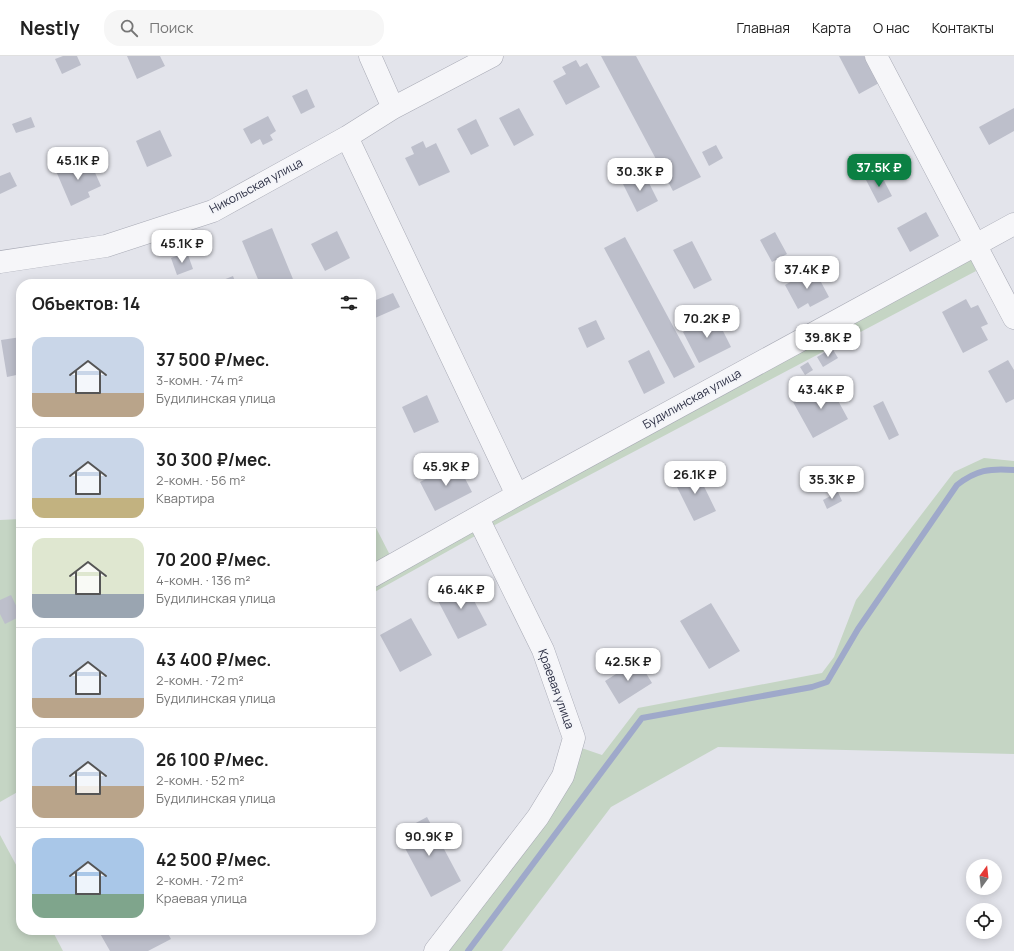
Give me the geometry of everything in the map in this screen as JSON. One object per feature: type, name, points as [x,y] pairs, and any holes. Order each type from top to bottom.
[{"type":"street","points":[[370,56],[393,108]]},
{"type":"street","name":"Никольская улица","points":[[0,262],[106,246],[213,211],[347,137],[393,108],[492,56]]},
{"type":"street","points":[[876,56],[1014,318]]},
{"type":"street","points":[[347,137],[517,495]]},
{"type":"street","name":"Будилинская улица","points":[[376,574],[517,495],[1014,224]]},
{"type":"street","name":"Краевая улица","points":[[435,951],[538,817],[563,776],[574,738],[543,650],[478,518]]},
{"type":"green space","points":[[964,242],[976,271],[493,526],[376,591],[376,528],[394,563]]},
{"type":"green space","points":[[984,458],[1014,461],[1014,754],[718,747],[611,807],[502,951],[426,951],[527,819],[556,770],[564,742],[602,755],[638,708],[822,673],[834,657],[856,600],[954,472]]},
{"type":"green space","points":[[16,519],[16,793],[0,802],[0,520]]},
{"type":"green space","points":[[0,835],[16,865],[16,935],[55,935],[63,951],[0,951]]},
{"type":"building","points":[[63,56],[77,56],[81,65],[62,74],[55,59]]},
{"type":"building","points":[[127,56],[160,56],[165,66],[137,79]]},
{"type":"building","points":[[601,56],[636,56],[701,177],[673,191]]},
{"type":"building","points":[[839,56],[864,56],[879,83],[859,94]]},
{"type":"building","points":[[576,60],[580,67],[587,63],[600,87],[566,105],[553,81],[566,74],[562,67]]},
{"type":"building","points":[[307,89],[315,107],[301,114],[292,96]]},
{"type":"building","points":[[519,108],[534,135],[514,146],[499,118]]},
{"type":"building","points":[[1014,108],[1014,131],[989,145],[979,127]]},
{"type":"building","points":[[268,116],[276,131],[270,135],[273,140],[263,145],[260,139],[251,144],[243,129]]},
{"type":"building","points":[[31,117],[35,127],[16,133],[12,124]]},
{"type":"building","points":[[476,119],[489,146],[471,155],[457,129]]},
{"type":"building","points":[[160,130],[172,156],[147,167],[136,141]]},
{"type":"building","points":[[423,141],[426,148],[436,143],[450,172],[419,186],[405,158],[414,154],[411,147]]},
{"type":"building","points":[[716,145],[723,158],[709,166],[702,152]]},
{"type":"building","points":[[88,157],[101,186],[88,192],[90,197],[71,206],[56,171]]},
{"type":"building","points":[[10,172],[17,186],[0,194],[0,176]]},
{"type":"building","points":[[644,173],[658,201],[637,212],[623,184]]},
{"type":"building","points":[[880,173],[892,196],[878,203],[866,180]]},
{"type":"building","points":[[926,212],[939,236],[910,252],[897,228]]},
{"type":"building","points":[[272,228],[293,279],[258,279],[242,241]]},
{"type":"building","points":[[337,231],[350,258],[325,271],[311,244]]},
{"type":"building","points":[[775,232],[787,254],[772,262],[760,240]]},
{"type":"building","points":[[625,237],[695,367],[674,378],[604,248]]},
{"type":"building","points":[[692,241],[712,280],[694,289],[673,250]]},
{"type":"building","points":[[187,252],[193,269],[177,275],[171,258]]},
{"type":"building","points":[[814,269],[829,297],[810,307],[808,303],[798,309],[785,285]]},
{"type":"building","points":[[233,276],[234,279],[226,279]]},
{"type":"building","points":[[393,293],[400,307],[376,318],[376,300]]},
{"type":"building","points":[[966,299],[971,308],[978,305],[988,324],[981,327],[988,340],[963,353],[942,312]]},
{"type":"building","points":[[715,315],[731,347],[699,363],[683,332]]},
{"type":"building","points":[[596,320],[605,339],[587,348],[578,328]]},
{"type":"building","points":[[16,338],[16,375],[7,377],[1,340]]},
{"type":"building","points":[[832,348],[838,358],[823,367],[817,357]]},
{"type":"building","points":[[649,350],[665,383],[644,394],[628,361]]},
{"type":"building","points":[[1008,360],[1014,370],[1014,399],[1006,403],[988,371]]},
{"type":"building","points":[[808,362],[813,370],[805,375],[800,367]]},
{"type":"building","points":[[828,382],[848,419],[813,438],[793,402]]},
{"type":"building","points":[[427,395],[439,422],[414,433],[402,407]]},
{"type":"building","points":[[883,401],[899,435],[889,440],[873,406]]},
{"type":"building","points":[[457,463],[472,492],[435,511],[420,482]]},
{"type":"building","points":[[695,468],[716,511],[694,521],[673,479]]},
{"type":"building","points":[[838,492],[842,501],[827,509],[823,500]]},
{"type":"building","points":[[463,580],[487,625],[458,639],[435,595]]},
{"type":"building","points":[[11,595],[16,606],[16,618],[5,624],[0,614],[0,600]]},
{"type":"building","points":[[711,603],[740,651],[709,669],[680,621]]},
{"type":"building","points":[[411,618],[432,655],[400,672],[380,635]]},
{"type":"building","points":[[638,660],[652,683],[619,704],[605,681]]},
{"type":"building","points":[[427,817],[461,881],[431,897],[397,833]]},
{"type":"building","points":[[101,935],[169,935],[171,939],[148,951],[110,951]]},
{"type":"waterway","points":[[468,951],[642,718],[812,687],[827,682],[858,629],[957,485],[971,476],[984,471],[998,469],[1014,470]]}]
